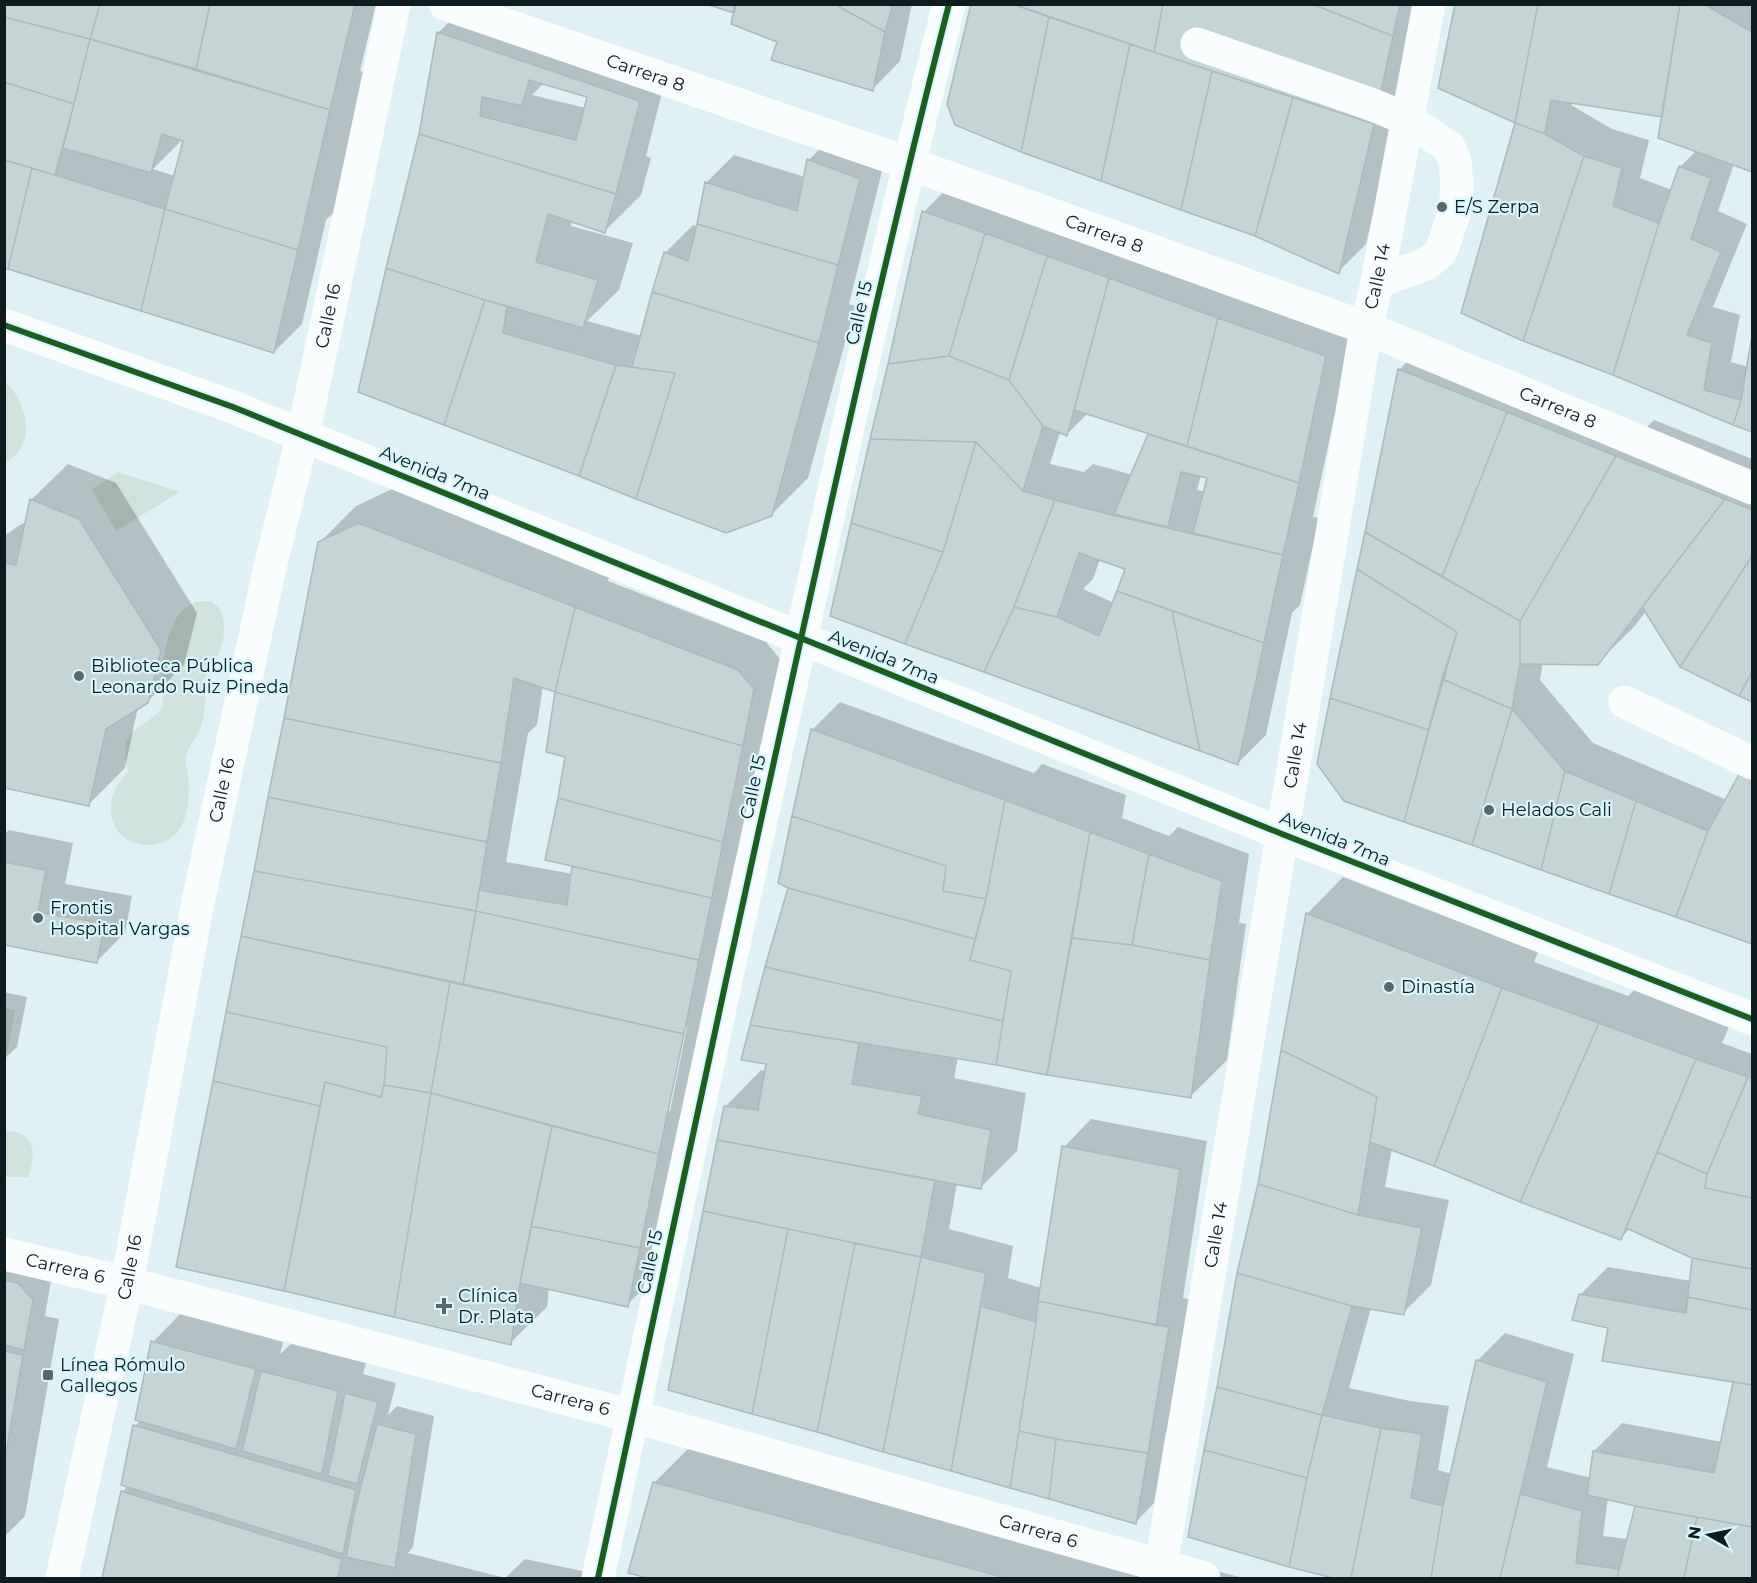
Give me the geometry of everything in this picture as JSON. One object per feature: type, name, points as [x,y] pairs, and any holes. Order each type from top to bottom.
[{"type":"street","name":"Calle 16","points":[[62,1578],[128,1283],[200,897],[270,567],[303,435],[394,4]]},
{"type":"street","name":"Carrera 8","points":[[445,4],[908,163],[1366,328],[1752,488]]},
{"type":"street","name":"Calle 15","points":[[598,1578],[801,640],[908,163],[949,4]]},
{"type":"street","name":"Calle 14","points":[[1160,1573],[1366,328],[1377,282],[1429,4]]},
{"type":"street","points":[[1197,45],[1368,103],[1407,119],[1449,147],[1455,162],[1457,183],[1455,212],[1441,252],[1426,264],[1377,282]]},
{"type":"street","name":"Avenida 7ma","points":[[4,325],[222,403],[303,435],[801,640],[1282,834],[1752,1019]]},
{"type":"street","points":[[1625,702],[1752,764]]},
{"type":"street","name":"Carrera 6","points":[[4,1254],[128,1283],[632,1416],[1160,1573],[1203,1578]]},
{"type":"shaded area","points":[[5,382],[19,401],[26,424],[22,447],[5,463]]},
{"type":"shaded area","points":[[118,472],[180,492],[116,531],[92,489]]},
{"type":"shaded area","points":[[211,601],[221,611],[223,638],[218,656],[204,679],[203,717],[199,732],[186,756],[189,788],[186,814],[182,825],[164,842],[152,845],[140,844],[119,833],[113,822],[112,796],[128,771],[125,746],[133,732],[163,707],[163,668],[168,638],[173,625],[188,606],[196,602]]},
{"type":"shaded area","points":[[4,1008],[15,1010],[5,1065]]},
{"type":"shaded area","points":[[5,1131],[23,1135],[31,1145],[33,1152],[28,1177],[5,1177]]},
{"type":"building","points":[[4,4],[100,4],[90,39],[4,17]]},
{"type":"building","points":[[100,4],[210,4],[196,69],[90,39]]},
{"type":"building","points":[[210,4],[355,4],[330,110],[196,69]]},
{"type":"building","points":[[706,4],[736,4],[734,13]]},
{"type":"building","points":[[735,4],[834,4],[885,32],[873,91],[771,60],[777,42],[731,24]]},
{"type":"building","points":[[834,4],[893,4],[885,32]]},
{"type":"building","points":[[971,4],[1012,4],[1049,17],[1021,152],[955,125],[947,104]]},
{"type":"building","points":[[1013,4],[1163,4],[1154,52]]},
{"type":"building","points":[[1163,4],[1312,4],[1393,36],[1374,124],[1154,52]]},
{"type":"building","points":[[1312,4],[1400,4],[1393,36]]},
{"type":"building","points":[[1455,4],[1538,4],[1515,123],[1438,88]]},
{"type":"building","points":[[1538,4],[1680,4],[1662,117],[1551,100],[1545,134],[1515,123]]},
{"type":"building","points":[[1680,4],[1704,4],[1752,32],[1752,172],[1658,138]]},
{"type":"building","points":[[4,17],[90,39],[74,104],[4,82]]},
{"type":"building","points":[[1049,17],[1130,44],[1101,181],[1021,152]]},
{"type":"building","points":[[437,32],[640,101],[616,194],[419,134]],"holes":[[[529,80],[587,97],[576,140],[480,116],[482,97],[522,106]]]},
{"type":"building","points":[[90,39],[330,110],[298,250],[165,209],[183,141],[162,134],[151,173],[63,148]]},
{"type":"building","points":[[1130,44],[1212,71],[1181,210],[1101,181]]},
{"type":"building","points":[[1212,71],[1293,97],[1255,236],[1181,210]]},
{"type":"building","points":[[4,82],[74,104],[55,175],[4,160]]},
{"type":"building","points":[[1293,97],[1374,124],[1339,274],[1255,236]]},
{"type":"building","points":[[1515,123],[1545,134],[1584,156],[1523,341],[1461,313]]},
{"type":"building","points":[[419,134],[616,194],[605,233],[548,214],[536,262],[598,280],[583,328],[386,268]]},
{"type":"building","points":[[1584,156],[1622,168],[1613,206],[1659,223],[1613,375],[1523,341]]},
{"type":"building","points":[[807,159],[860,179],[838,265],[697,224],[705,182],[797,211]]},
{"type":"building","points":[[4,160],[32,168],[8,269],[4,268]]},
{"type":"building","points":[[1679,166],[1711,178],[1691,239],[1721,252],[1687,335],[1712,343],[1704,390],[1741,400],[1733,425],[1613,375],[1659,223]]},
{"type":"building","points":[[32,168],[165,209],[141,311],[8,269]]},
{"type":"building","points":[[165,209],[298,250],[274,353],[141,311]]},
{"type":"building","points":[[922,211],[985,233],[949,356],[888,364]]},
{"type":"building","points":[[697,224],[838,265],[819,343],[652,292],[664,252],[688,261]]},
{"type":"building","points":[[985,233],[1047,256],[1009,380],[949,356]]},
{"type":"building","points":[[1047,256],[1109,278],[1067,436],[1043,426],[1009,380]]},
{"type":"building","points":[[386,268],[485,300],[444,425],[358,392]]},
{"type":"building","points":[[1109,278],[1218,318],[1187,446],[1074,410]]},
{"type":"building","points":[[652,292],[819,343],[772,516],[726,533],[636,499],[675,373],[632,367]]},
{"type":"building","points":[[485,300],[507,306],[503,333],[616,365],[579,476],[444,425]]},
{"type":"building","points":[[1218,318],[1326,356],[1299,483],[1187,446]]},
{"type":"building","points":[[1752,336],[1752,432],[1733,425],[1741,400]]},
{"type":"building","points":[[949,356],[1009,380],[1043,426],[1023,491],[976,442],[870,439],[888,364]]},
{"type":"building","points":[[616,365],[675,373],[636,499],[579,476]]},
{"type":"building","points":[[1398,369],[1507,412],[1442,577],[1365,532]]},
{"type":"building","points":[[1507,412],[1616,456],[1520,621],[1442,577]]},
{"type":"building","points":[[1148,434],[1299,483],[1283,555],[1193,533],[1207,478],[1181,472],[1168,527],[1114,514]]},
{"type":"building","points":[[870,439],[976,442],[943,552],[851,523]]},
{"type":"building","points":[[976,442],[1023,491],[1055,500],[1014,607],[984,672],[905,644],[943,552]]},
{"type":"building","points":[[1616,456],[1725,499],[1598,665],[1520,664],[1520,621]]},
{"type":"building","name":"Biblioteca Pública Leonardo Ruiz Pineda","points":[[30,499],[79,519],[161,650],[148,703],[106,729],[89,806],[4,788],[4,563],[16,565]]},
{"type":"building","points":[[1725,499],[1752,510],[1752,556],[1680,667],[1642,607]]},
{"type":"building","points":[[1055,500],[1283,555],[1264,643],[1117,591],[1125,569],[1079,553],[1057,617],[1014,607]]},
{"type":"building","points":[[358,523],[575,607],[555,692],[514,678],[501,763],[284,718],[318,542]]},
{"type":"building","points":[[851,523],[943,552],[905,644],[830,616]]},
{"type":"building","points":[[1365,532],[1520,621],[1520,664],[1512,709],[1442,679],[1457,632],[1357,569]]},
{"type":"building","points":[[1752,556],[1752,672],[1739,696],[1680,667]]},
{"type":"building","points":[[1357,569],[1457,632],[1429,730],[1330,698]]},
{"type":"building","points":[[1117,591],[1172,611],[1200,751],[984,672],[1014,607],[1057,617],[1099,636]]},
{"type":"building","points":[[575,607],[738,670],[754,689],[743,746],[555,692]]},
{"type":"building","points":[[1172,611],[1264,643],[1238,765],[1200,751]]},
{"type":"building","points":[[1752,672],[1752,702],[1739,696]]},
{"type":"building","points":[[1442,679],[1512,709],[1472,845],[1404,822]]},
{"type":"building","points":[[555,692],[743,746],[723,842],[558,798],[565,757],[546,752]]},
{"type":"building","points":[[1330,698],[1429,730],[1404,822],[1344,801],[1317,764]]},
{"type":"building","points":[[1512,709],[1565,771],[1541,870],[1472,845]]},
{"type":"building","points":[[284,718],[501,763],[487,842],[268,797]]},
{"type":"building","points":[[811,729],[1005,800],[986,899],[943,891],[946,866],[792,816]]},
{"type":"building","points":[[1742,769],[1752,774],[1752,944],[1676,917],[1708,831]]},
{"type":"building","points":[[1565,771],[1636,801],[1609,894],[1541,870]]},
{"type":"building","points":[[268,797],[487,842],[476,911],[254,871]]},
{"type":"building","points":[[558,798],[723,842],[712,898],[545,860]]},
{"type":"building","points":[[1005,800],[1090,832],[1047,1075],[996,1065],[1011,971],[970,960],[986,899]]},
{"type":"building","points":[[1636,801],[1708,831],[1676,917],[1609,894]]},
{"type":"building","points":[[792,816],[946,866],[943,891],[986,899],[975,939],[788,888],[778,883]]},
{"type":"building","points":[[1090,832],[1149,854],[1132,945],[1072,938]]},
{"type":"building","points":[[1149,854],[1222,881],[1210,960],[1132,945]]},
{"type":"building","name":"Frontis Hospital Vargas","points":[[4,862],[46,870],[38,912],[105,924],[97,963],[4,945]]},
{"type":"building","points":[[572,866],[712,898],[699,960],[476,911],[479,890],[567,905]]},
{"type":"building","points":[[254,871],[476,911],[463,984],[241,936]]},
{"type":"building","points":[[788,888],[975,939],[970,960],[1011,971],[1003,1021],[765,967]]},
{"type":"building","points":[[476,911],[699,960],[684,1034],[463,984]]},
{"type":"building","points":[[1306,913],[1502,988],[1434,1166],[1370,1142],[1377,1097],[1281,1050]]},
{"type":"building","points":[[241,936],[450,982],[431,1093],[384,1085],[387,1047],[226,1012]]},
{"type":"building","points":[[1072,938],[1132,945],[1210,960],[1191,1098],[1047,1075]]},
{"type":"building","points":[[765,967],[1003,1021],[996,1065],[750,1025]]},
{"type":"building","points":[[450,982],[684,1034],[659,1154],[431,1093]]},
{"type":"building","points":[[1502,988],[1599,1023],[1520,1202],[1434,1166]]},
{"type":"building","points":[[226,1012],[387,1047],[381,1097],[325,1082],[320,1106],[213,1081]]},
{"type":"building","points":[[1599,1023],[1696,1059],[1621,1240],[1520,1202]]},
{"type":"building","points":[[750,1025],[859,1043],[852,1084],[922,1096],[918,1114],[991,1130],[981,1189],[717,1140],[724,1106],[758,1110],[766,1064],[741,1060]]},
{"type":"building","points":[[1281,1050],[1377,1097],[1358,1215],[1258,1184]]},
{"type":"building","points":[[1696,1059],[1748,1077],[1707,1174],[1657,1152]]},
{"type":"building","points":[[1748,1077],[1752,1078],[1752,1198],[1705,1188],[1707,1174]]},
{"type":"building","points":[[213,1081],[320,1106],[284,1291],[176,1267]]},
{"type":"building","points":[[325,1082],[381,1097],[384,1085],[431,1093],[394,1317],[284,1291]]},
{"type":"building","points":[[431,1093],[552,1126],[520,1283],[511,1345],[394,1317]]},
{"type":"building","points":[[552,1126],[659,1154],[640,1248],[531,1226]]},
{"type":"building","points":[[717,1140],[935,1180],[921,1257],[703,1211]]},
{"type":"building","points":[[1062,1146],[1180,1169],[1156,1325],[1038,1301]]},
{"type":"building","points":[[1657,1152],[1707,1174],[1705,1188],[1752,1198],[1752,1269],[1692,1258],[1626,1228]]},
{"type":"building","points":[[1258,1184],[1358,1215],[1422,1228],[1404,1315],[1352,1306],[1237,1273]]},
{"type":"building","points":[[703,1211],[788,1229],[752,1414],[668,1390]]},
{"type":"building","points":[[531,1226],[640,1248],[628,1307],[520,1283]]},
{"type":"building","points":[[788,1229],[855,1243],[817,1432],[752,1414]]},
{"type":"building","points":[[855,1243],[921,1257],[883,1452],[817,1432]]},
{"type":"building","points":[[921,1257],[986,1273],[951,1471],[883,1452]]},
{"type":"building","points":[[1692,1258],[1752,1269],[1752,1310],[1688,1297]]},
{"type":"building","points":[[1237,1273],[1352,1306],[1322,1415],[1217,1387]]},
{"type":"building","points":[[4,1280],[18,1283],[33,1300],[24,1350],[4,1345]]},
{"type":"building","points":[[1579,1294],[1686,1313],[1688,1297],[1752,1310],[1752,1385],[1602,1361],[1608,1328],[1572,1320]]},
{"type":"building","points":[[1038,1301],[1169,1327],[1148,1453],[1019,1431]]},
{"type":"building","points":[[981,1306],[1036,1322],[1010,1488],[951,1471]]},
{"type":"building","points":[[151,1341],[256,1369],[236,1449],[135,1420]]},
{"type":"building","points":[[4,1351],[23,1355],[4,1465]]},
{"type":"building","points":[[1476,1360],[1547,1382],[1500,1578],[1431,1578],[1443,1506]]},
{"type":"building","points":[[261,1371],[338,1391],[322,1474],[242,1451]]},
{"type":"building","points":[[1733,1382],[1752,1385],[1752,1527],[1587,1495],[1593,1451],[1714,1473]]},
{"type":"building","points":[[1217,1387],[1322,1415],[1307,1478],[1204,1450]]},
{"type":"building","points":[[345,1393],[378,1402],[357,1484],[328,1476]]},
{"type":"building","points":[[1322,1415],[1381,1428],[1351,1578],[1333,1578],[1289,1567]]},
{"type":"building","points":[[377,1424],[416,1434],[395,1568],[346,1557],[355,1509]]},
{"type":"building","points":[[133,1425],[356,1490],[343,1554],[121,1485]]},
{"type":"building","points":[[1381,1428],[1422,1434],[1411,1498],[1443,1506],[1431,1578],[1351,1578]]},
{"type":"building","points":[[1019,1431],[1056,1439],[1049,1499],[1010,1488]]},
{"type":"building","points":[[1056,1439],[1148,1453],[1136,1524],[1049,1499]]},
{"type":"building","points":[[1204,1450],[1307,1478],[1289,1567],[1188,1537]]},
{"type":"building","points":[[653,1482],[1006,1578],[648,1578],[628,1573]]},
{"type":"building","points":[[121,1491],[342,1559],[338,1578],[102,1578]]},
{"type":"building","points":[[1520,1494],[1582,1511],[1576,1563],[1619,1569],[1617,1578],[1500,1578]]},
{"type":"building","points":[[1635,1506],[1697,1517],[1684,1578],[1617,1578]]},
{"type":"building","points":[[1697,1517],[1752,1527],[1752,1578],[1684,1578]]},
{"type":"cycle path","points":[[598,1578],[827,522],[898,211],[949,4]]},
{"type":"cycle path","points":[[4,325],[233,407],[1282,834],[1752,1019]]},
{"type":"place","name":"E/S Zerpa","points":[[1442,207]]},
{"type":"place","name":"Biblioteca Pública Leonardo Ruiz Pineda","points":[[79,676]]},
{"type":"place","name":"Helados Cali","points":[[1489,810]]},
{"type":"place","name":"Frontis Hospital Vargas","points":[[38,918]]},
{"type":"place","name":"Dinastía","points":[[1389,987]]},
{"type":"place","name":"Clínica Dr. Plata","points":[[444,1306]]},
{"type":"place","name":"Línea Rómulo Gallegos","points":[[48,1375]]}]
